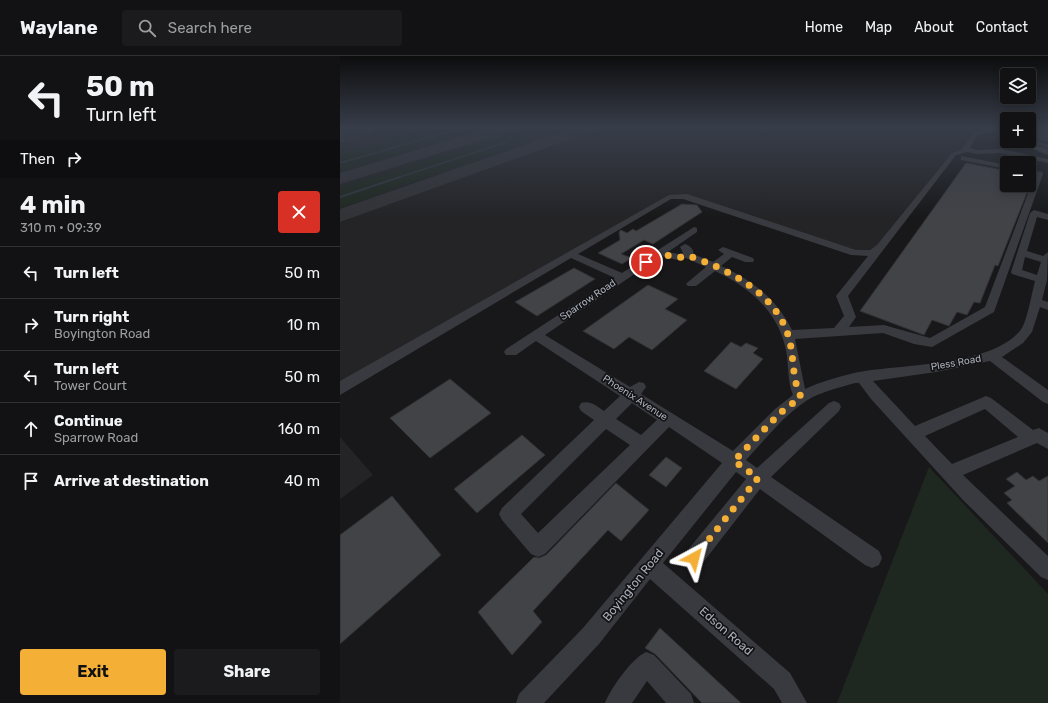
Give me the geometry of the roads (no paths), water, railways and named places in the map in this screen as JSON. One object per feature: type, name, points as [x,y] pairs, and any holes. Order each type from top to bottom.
[{"type":"street","points":[[838,332],[850,317],[849,311],[842,296],[951,157]]},
{"type":"street","points":[[963,157],[1000,165]]},
{"type":"street","points":[[1036,173],[1039,174],[1036,182]]},
{"type":"street","points":[[788,335],[884,329],[919,341],[932,343],[990,309],[1032,192]]},
{"type":"street","points":[[340,389],[347,383],[669,197],[678,195],[855,253],[872,253],[881,247]]},
{"type":"street","points":[[1040,199],[1016,272],[1045,270]]},
{"type":"street","points":[[1034,214],[1048,217]]},
{"type":"street","name":"Sparrow Road","points":[[511,352],[623,277],[651,264],[660,253],[675,243],[692,235]]},
{"type":"street","points":[[675,243],[687,249],[689,252],[687,255]]},
{"type":"street","points":[[692,284],[713,267],[727,251],[749,260]]},
{"type":"street","points":[[660,253],[678,257],[687,255],[741,280],[774,308],[788,335],[792,350],[795,384],[801,397]]},
{"type":"street","points":[[1021,253],[1045,270]]},
{"type":"street","points":[[569,254],[623,277]]},
{"type":"street","points":[[1001,278],[1045,270]]},
{"type":"street","name":"Pless Road","points":[[801,397],[822,387],[863,377],[936,367],[992,356],[1018,340],[1028,329],[1045,270]]},
{"type":"street","points":[[1036,302],[1048,306]]},
{"type":"street","name":"Phoenix Avenue","points":[[536,335],[635,391],[668,419],[734,461],[872,558]]},
{"type":"street","points":[[992,356],[1048,398]]},
{"type":"street","points":[[863,377],[876,395],[969,494],[1048,570]]},
{"type":"street","points":[[635,391],[508,514],[538,547],[668,419]]},
{"type":"street","name":"Boyington Road","points":[[528,703],[591,636],[734,461],[780,413],[801,397]]},
{"type":"street","points":[[914,434],[986,402],[1031,438]]},
{"type":"street","points":[[586,407],[642,444]]},
{"type":"street","points":[[694,558],[758,478],[834,408]]},
{"type":"street","points":[[950,473],[1039,435],[1048,442]]},
{"type":"street","name":"Edson Road","points":[[650,565],[782,681],[795,703]]},
{"type":"street","points":[[617,703],[646,663],[678,701]]},
{"type":"waterway","points":[[340,163],[360,157]]},
{"type":"waterway","points":[[397,178],[461,157]]},
{"type":"waterway","points":[[340,197],[397,178]]}]
